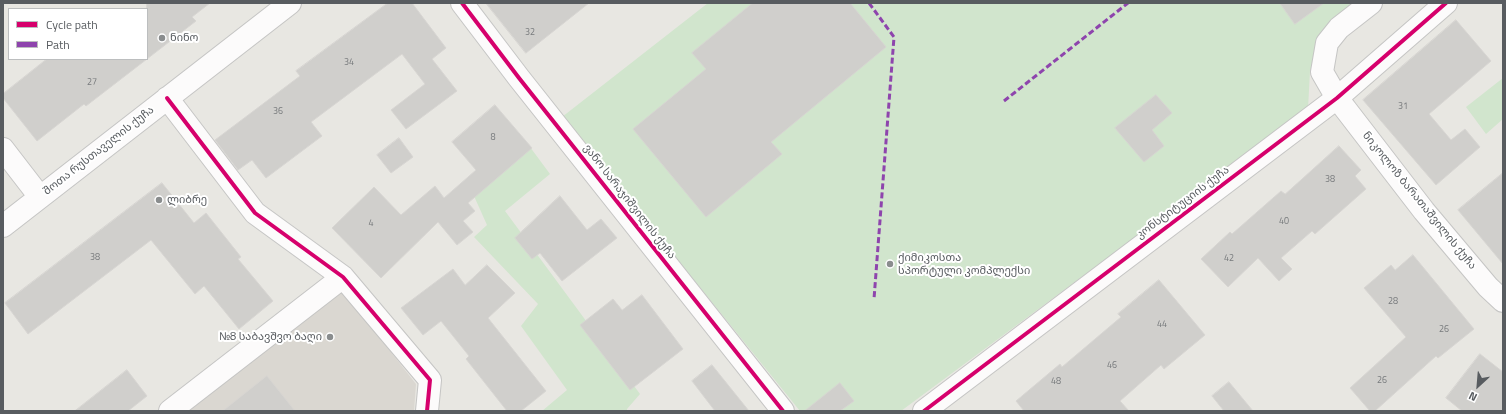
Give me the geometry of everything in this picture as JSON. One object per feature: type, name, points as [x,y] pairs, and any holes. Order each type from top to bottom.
[{"type":"street","name":"შოთა რუსთაველის ქუჩა","points":[[3,226],[290,3]]},
{"type":"street","name":"ვანო სარაჯიშვილის ქუჩა","points":[[462,3],[519,78],[783,411]]},
{"type":"street","points":[[1337,98],[1322,72],[1327,43],[1339,28],[1371,3]]},
{"type":"street","name":"კონსტიტუციის ქუჩა","points":[[924,411],[1337,98],[1446,3]]},
{"type":"street","points":[[167,98],[255,213],[343,277],[430,380],[427,411]]},
{"type":"street","name":"ნიკოლოზ ბარათაშვილის ქუჩა","points":[[1337,98],[1424,211],[1488,287],[1503,301]]},
{"type":"street","points":[[3,150],[40,197]]},
{"type":"street","points":[[170,411],[343,277]]},
{"type":"shaded area","name":"№8 საბავშვო ბაღი","points":[[343,291],[416,384],[414,411],[183,411]]},
{"type":"green space","name":"ქიმიკოსთა სპორტული კომპლექსი","points":[[708,3],[1354,3],[1324,28],[1310,71],[1308,109],[901,411],[800,411],[562,117]]},
{"type":"green space","points":[[1503,78],[1503,119],[1486,134],[1466,107]]},
{"type":"green space","points":[[530,147],[550,174],[505,211],[640,394],[627,409],[627,411],[542,411],[567,390],[521,326],[538,304],[474,237],[487,225],[474,196]]},
{"type":"building","points":[[147,3],[210,3],[192,17],[196,21],[148,58]]},
{"type":"building","points":[[388,3],[412,3],[446,48],[432,59],[457,91],[406,129],[391,110],[425,84],[402,54],[311,122],[322,136],[266,178],[252,160],[238,170],[215,140],[300,76],[296,71]]},
{"type":"building","points":[[486,3],[589,3],[526,53]]},
{"type":"building","points":[[753,3],[850,3],[886,47],[771,142],[782,154],[706,217],[633,129],[706,69],[692,53]]},
{"type":"building","points":[[1280,3],[1324,3],[1295,24]]},
{"type":"building","points":[[1456,20],[1491,61],[1429,114],[1451,140],[1465,129],[1480,147],[1436,185],[1363,100]]},
{"type":"building","points":[[46,60],[146,60],[86,106],[84,104],[37,141],[3,98],[3,94]]},
{"type":"building","points":[[1156,95],[1172,113],[1152,130],[1164,146],[1144,162],[1115,128]]},
{"type":"building","points":[[495,105],[532,148],[468,203],[475,211],[463,221],[473,232],[457,245],[438,222],[381,278],[332,228],[374,187],[401,215],[435,186],[444,198],[476,170],[452,142]]},
{"type":"building","points":[[399,138],[413,157],[391,173],[377,155]]},
{"type":"building","points":[[1339,146],[1361,170],[1355,176],[1366,189],[1315,234],[1312,231],[1281,258],[1292,269],[1279,281],[1258,258],[1228,287],[1201,259],[1230,232],[1232,234],[1281,191],[1285,194]]},
{"type":"building","points":[[1503,173],[1503,264],[1458,210]]},
{"type":"building","points":[[162,183],[194,223],[206,213],[241,257],[238,259],[273,301],[239,329],[204,286],[195,294],[151,240],[28,334],[5,303]]},
{"type":"building","points":[[560,196],[587,230],[601,219],[617,238],[562,281],[540,253],[532,259],[515,238]]},
{"type":"building","points":[[1413,255],[1474,329],[1438,358],[1436,356],[1375,411],[1370,411],[1350,388],[1406,337],[1364,288],[1391,265],[1395,270]]},
{"type":"building","points":[[487,265],[515,293],[488,318],[546,391],[521,411],[507,411],[466,359],[469,356],[441,321],[423,335],[401,308],[453,269],[465,285]]},
{"type":"building","points":[[1159,280],[1205,335],[1164,369],[1161,365],[1120,401],[1129,411],[1024,411],[1016,401],[1060,364],[1062,367],[1121,317],[1118,314]]},
{"type":"building","points":[[642,295],[683,349],[630,390],[580,325],[613,299],[622,310]]},
{"type":"building","points":[[1480,354],[1503,372],[1503,411],[1462,411],[1446,398]]},
{"type":"building","points":[[712,365],[749,411],[715,411],[692,381]]},
{"type":"building","points":[[127,370],[147,396],[128,411],[75,411]]},
{"type":"building","points":[[267,376],[295,411],[223,411]]},
{"type":"building","points":[[1229,382],[1253,411],[1224,411],[1212,396]]},
{"type":"building","points":[[840,383],[854,401],[840,411],[805,411]]},
{"type":"marked path","points":[[869,3],[894,37],[874,299]]},
{"type":"marked path","points":[[1004,101],[1128,3]]},
{"type":"cycle path","points":[[462,3],[519,78],[783,411]]},
{"type":"cycle path","points":[[924,411],[1337,98],[1446,3]]},
{"type":"cycle path","points":[[167,98],[255,213],[343,277],[430,380],[427,411]]},
{"type":"place","name":"ნინო","points":[[162,38]]},
{"type":"place","name":"ლიბრე","points":[[159,200]]},
{"type":"place","name":"ქიმიკოსთა სპორტული კომპლექსი","points":[[890,264]]},
{"type":"place","name":"№8 საბავშვო ბაღი","points":[[330,337]]}]
